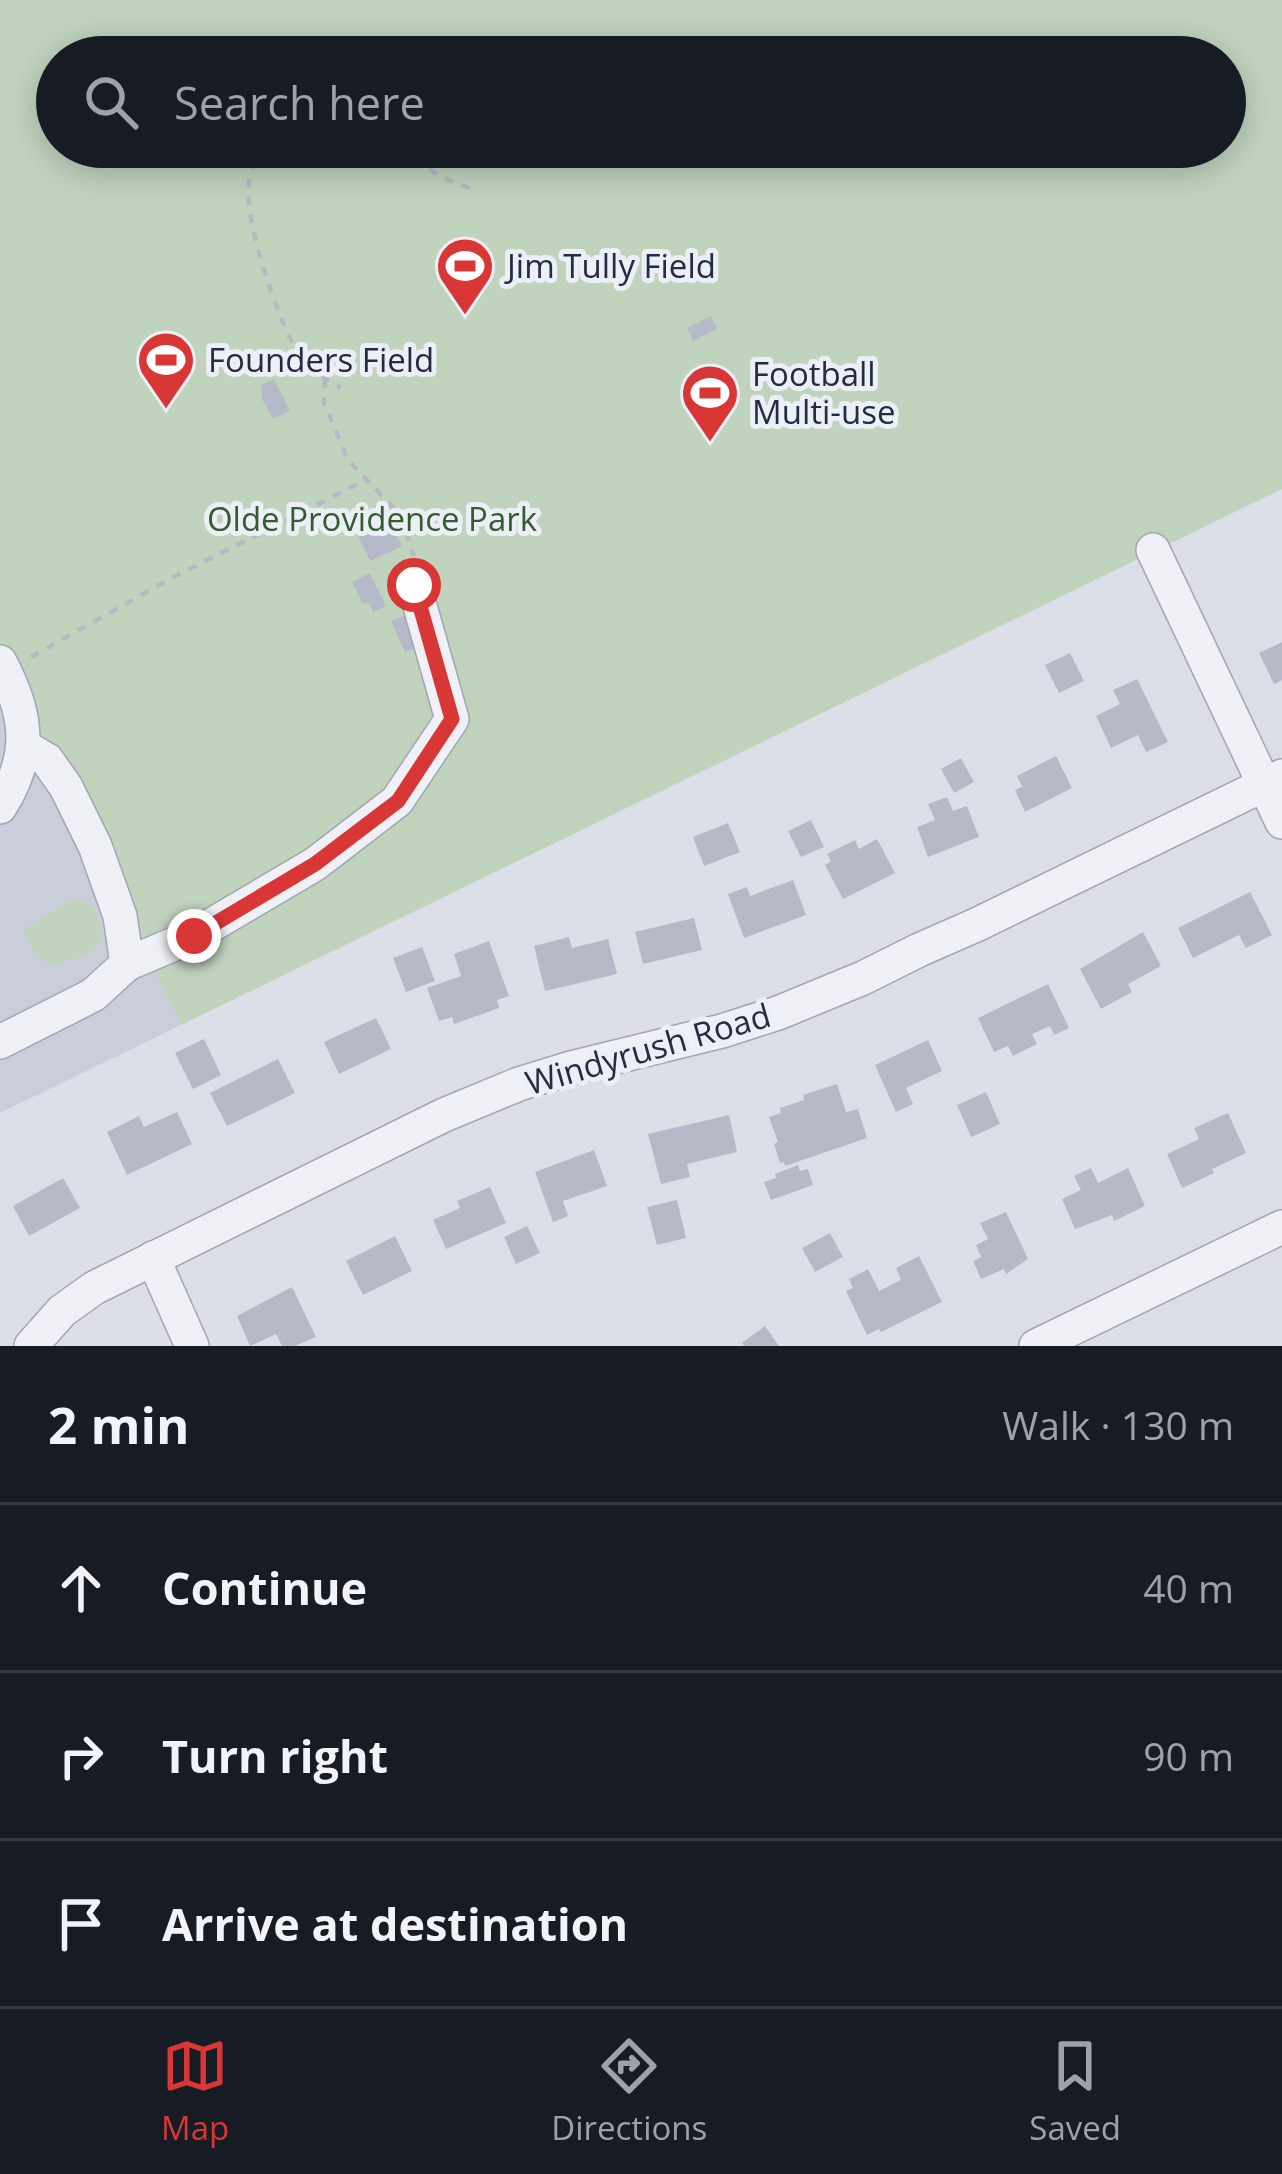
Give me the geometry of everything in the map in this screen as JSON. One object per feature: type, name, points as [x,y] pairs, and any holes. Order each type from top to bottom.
[{"type":"street","points":[[1154,550],[1273,781],[1282,822]]},
{"type":"street","points":[[0,1042],[93,995],[127,964],[194,936],[315,864],[398,801],[452,719],[414,585]]},
{"type":"street","points":[[0,807],[25,747],[23,716],[2,665]]},
{"type":"street","points":[[25,747],[46,760],[56,774],[94,846],[120,916],[127,964]]},
{"type":"street","name":"Windyrush Road","points":[[31,1346],[62,1311],[94,1288],[444,1115],[571,1068],[778,1013],[863,978],[1273,781]]},
{"type":"street","points":[[1036,1346],[1081,1336],[1282,1227]]},
{"type":"street","points":[[153,1258],[192,1346]]},
{"type":"path","points":[[253,168],[248,183],[253,230],[274,300],[299,356],[341,388]]},
{"type":"path","points":[[428,168],[475,190]]},
{"type":"path","points":[[325,379],[324,403],[348,460],[400,515],[415,557],[414,585]]},
{"type":"path","points":[[2,665],[44,651],[166,581],[366,480]]},
{"type":"shaded area","points":[[0,648],[85,812],[181,1025],[0,1113]]},
{"type":"green space","name":"Olde Providence Park","points":[[0,0],[1282,0],[1282,489],[181,1025],[0,654]]},
{"type":"green space","points":[[76,899],[97,915],[100,943],[93,951],[57,965],[45,962],[23,930]]},
{"type":"building","points":[[711,316],[717,329],[693,341],[687,328]]},
{"type":"building","points":[[274,379],[290,411],[273,419],[262,399],[261,385]]},
{"type":"building","points":[[387,516],[402,546],[370,561],[356,531]]},
{"type":"building","points":[[370,573],[386,606],[373,612],[368,602],[363,604],[352,582]]},
{"type":"building","points":[[408,614],[422,645],[405,652],[391,621]]},
{"type":"building","points":[[1282,642],[1282,680],[1274,684],[1259,653]]},
{"type":"building","points":[[1070,653],[1084,681],[1059,693],[1045,665]]},
{"type":"building","points":[[1137,679],[1168,742],[1146,752],[1138,735],[1111,748],[1096,716],[1120,704],[1113,690]]},
{"type":"building","points":[[1056,756],[1072,788],[1025,812],[1015,790],[1022,787],[1017,776]]},
{"type":"building","points":[[961,758],[974,782],[954,793],[941,769]]},
{"type":"building","points":[[947,797],[953,811],[967,806],[979,837],[928,857],[917,827],[935,820],[928,804]]},
{"type":"building","points":[[811,820],[824,847],[801,857],[788,831]]},
{"type":"building","points":[[728,823],[740,852],[704,866],[693,837]]},
{"type":"building","points":[[877,839],[895,873],[843,899],[825,865],[831,861],[827,854],[855,840],[859,849]]},
{"type":"building","points":[[793,880],[806,915],[744,938],[728,894],[747,887],[750,896]]},
{"type":"building","points":[[1250,892],[1272,935],[1246,948],[1239,935],[1193,958],[1178,928]]},
{"type":"building","points":[[694,918],[702,950],[643,964],[635,932]]},
{"type":"building","points":[[1143,932],[1161,966],[1128,984],[1132,992],[1101,1009],[1080,969]]},
{"type":"building","points":[[569,937],[572,948],[608,939],[617,974],[545,991],[534,946]]},
{"type":"building","points":[[489,941],[509,996],[497,1000],[499,1008],[454,1024],[452,1017],[439,1021],[427,988],[461,976],[454,954]]},
{"type":"building","points":[[422,947],[435,981],[406,992],[393,958]]},
{"type":"building","points":[[1048,984],[1069,1028],[1054,1035],[1050,1026],[1032,1034],[1037,1044],[1013,1056],[1008,1046],[994,1052],[978,1018]]},
{"type":"building","points":[[376,1018],[391,1049],[339,1074],[324,1042]]},
{"type":"building","points":[[204,1039],[221,1075],[193,1089],[175,1053]]},
{"type":"building","points":[[928,1040],[942,1071],[906,1088],[913,1104],[896,1112],[875,1065]]},
{"type":"building","points":[[278,1059],[295,1093],[227,1126],[210,1093]]},
{"type":"building","points":[[837,1084],[846,1112],[858,1109],[867,1138],[785,1166],[780,1163],[769,1117],[804,1100],[803,1095]]},
{"type":"building","points":[[986,1092],[1000,1124],[971,1137],[957,1105]]},
{"type":"building","points":[[177,1112],[192,1144],[127,1175],[107,1132],[139,1116],[144,1127]]},
{"type":"building","points":[[1228,1113],[1246,1153],[1182,1188],[1167,1154],[1199,1139],[1194,1128]]},
{"type":"building","points":[[729,1115],[737,1152],[687,1164],[690,1177],[661,1184],[648,1134]]},
{"type":"building","points":[[594,1150],[607,1186],[563,1201],[568,1216],[553,1222],[535,1172]]},
{"type":"building","points":[[798,1165],[800,1171],[808,1169],[813,1185],[771,1200],[764,1182]]},
{"type":"building","points":[[1091,1168],[1098,1183],[1128,1168],[1145,1206],[1114,1221],[1112,1215],[1075,1229],[1062,1199],[1081,1190],[1074,1176]]},
{"type":"building","points":[[63,1178],[80,1208],[29,1236],[13,1206]]},
{"type":"building","points":[[490,1187],[506,1223],[446,1249],[433,1220],[460,1208],[457,1201]]},
{"type":"building","points":[[677,1200],[686,1238],[657,1245],[647,1207]]},
{"type":"building","points":[[1006,1212],[1028,1259],[1006,1274],[1004,1269],[981,1279],[973,1261],[981,1257],[976,1245],[988,1239],[980,1223]]},
{"type":"building","points":[[527,1226],[540,1253],[516,1264],[504,1237]]},
{"type":"building","points":[[830,1233],[843,1257],[815,1272],[802,1248]]},
{"type":"building","points":[[395,1236],[412,1271],[363,1295],[346,1261]]},
{"type":"building","points":[[919,1256],[942,1302],[867,1335],[846,1291],[853,1288],[849,1279],[868,1269],[879,1291],[901,1280],[896,1268]]},
{"type":"building","points":[[292,1287],[316,1337],[282,1346],[276,1334],[250,1346],[237,1316]]},
{"type":"building","points":[[765,1326],[779,1346],[744,1346],[742,1343]]},
{"type":"place","name":"Jim Tully Field","points":[[465,317]]},
{"type":"place","name":"Founders Field","points":[[166,411]]},
{"type":"place","name":"Football Multi-use","points":[[710,444]]},
{"type":"route","points":[[194,936],[315,864],[398,801],[452,719],[414,585]]}]
